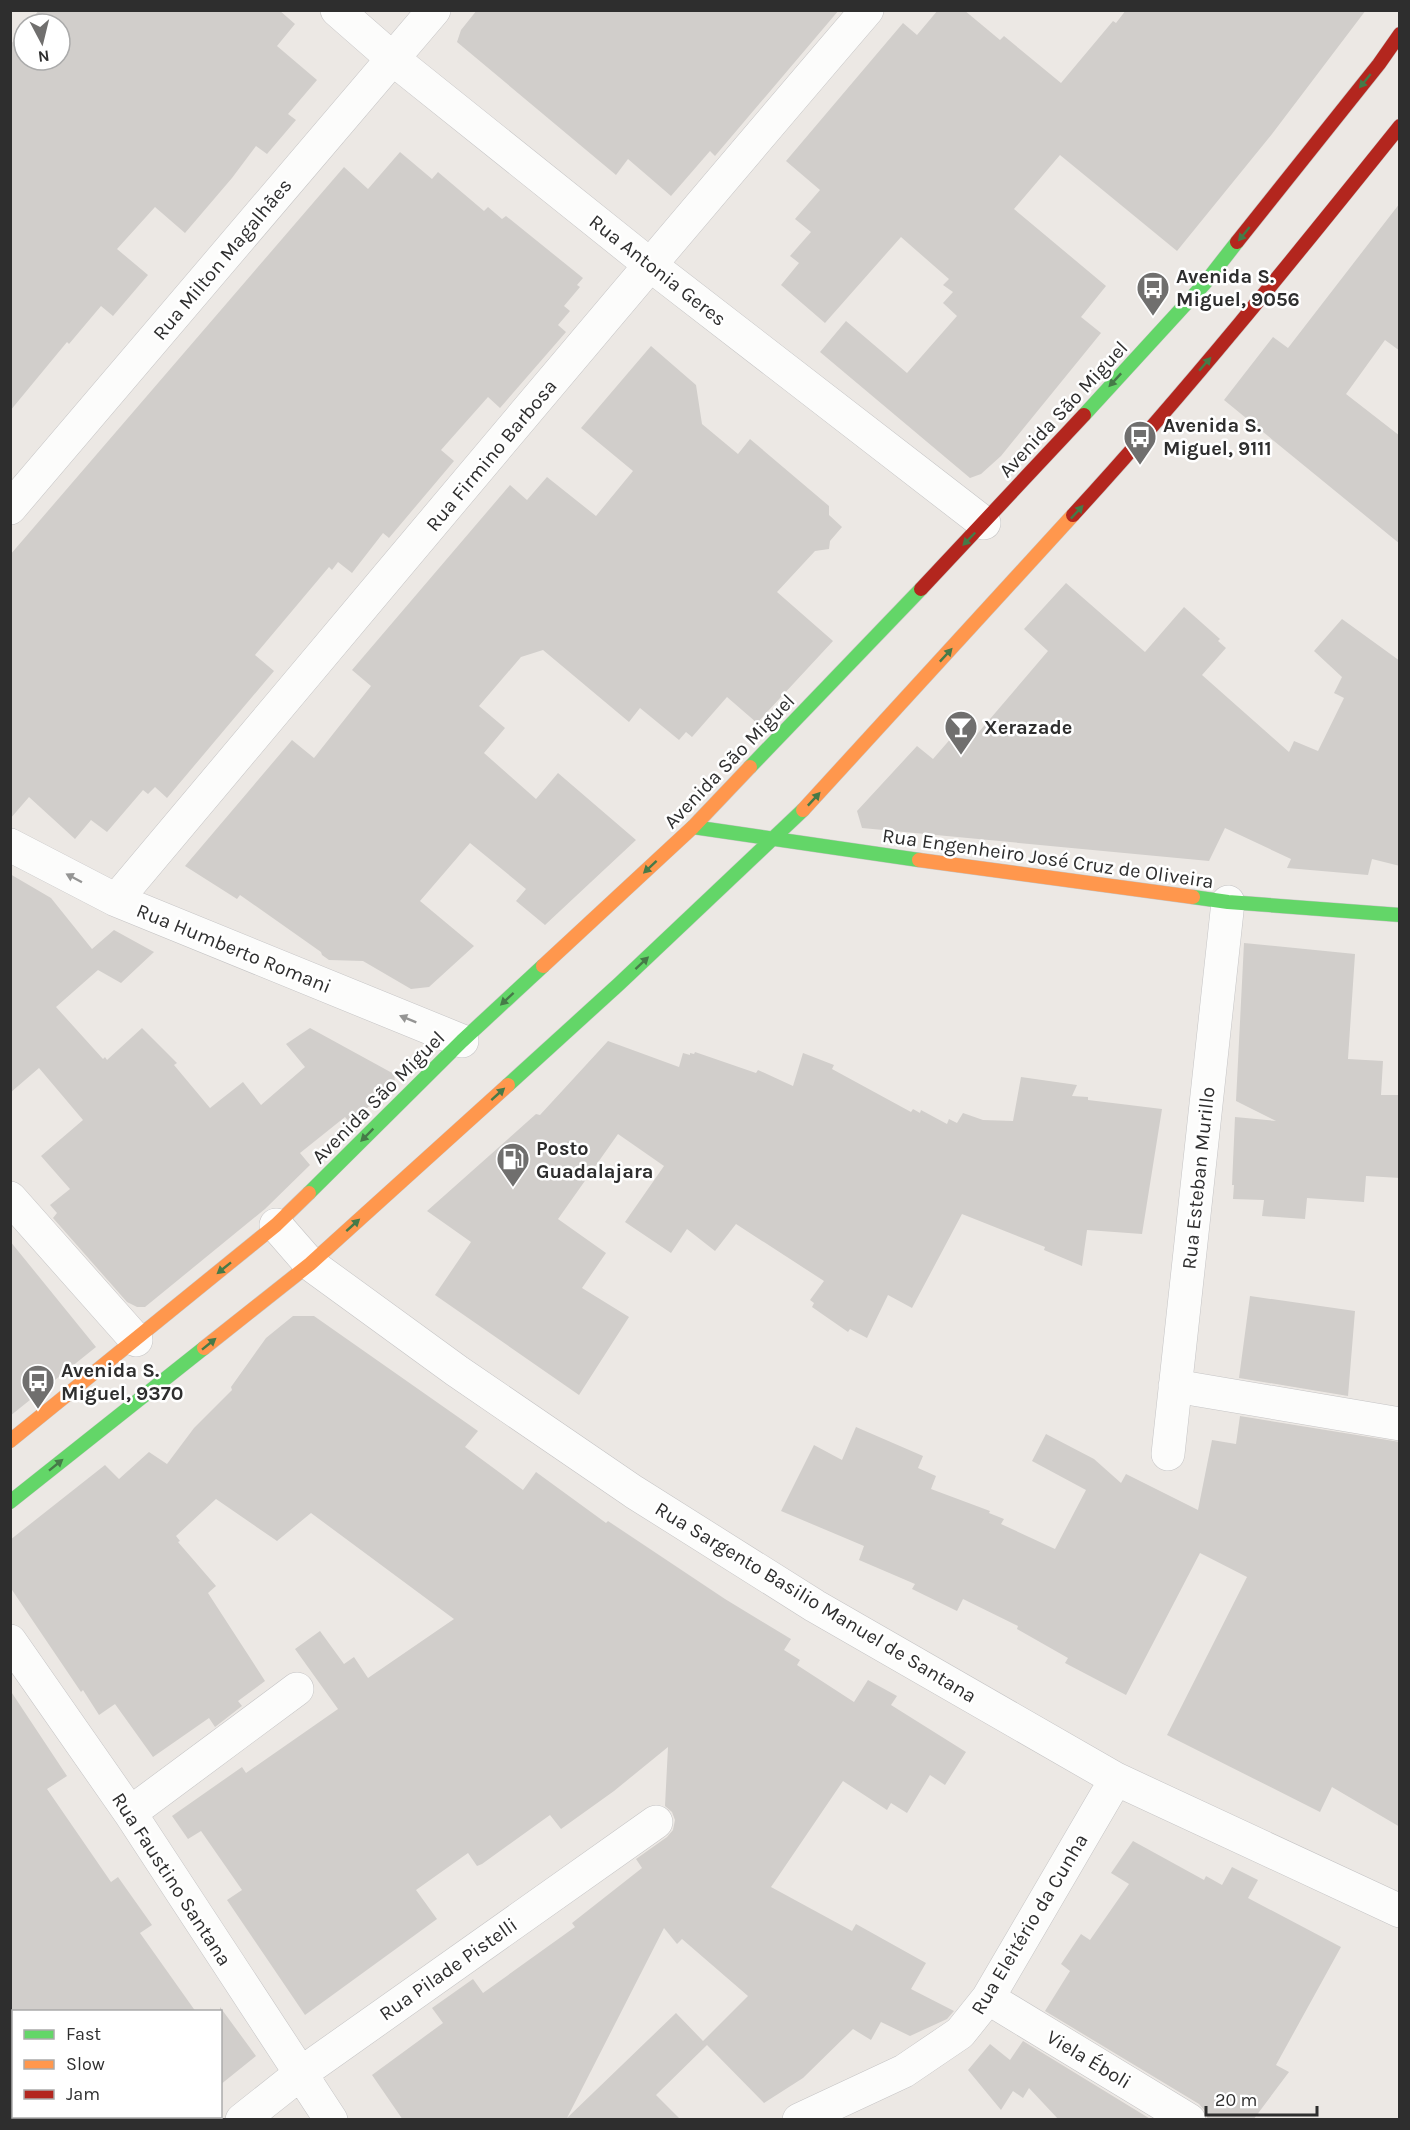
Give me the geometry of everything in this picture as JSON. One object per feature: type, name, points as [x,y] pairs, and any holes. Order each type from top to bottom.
[{"type":"main road","name":"Avenida São Miguel","points":[[10,1441],[276,1225],[462,1041],[693,827],[984,523],[1205,283],[1379,64],[1400,34]]},
{"type":"main road","points":[[10,1502],[309,1264],[619,984],[772,840],[817,795],[1090,498],[1250,312],[1400,126]]},
{"type":"main road","name":"Rua Engenheiro José Cruz de Oliveira","points":[[693,827],[772,840],[1228,902],[1400,915]]},
{"type":"street","name":"Rua Antonia Geres","points":[[337,10],[393,59],[649,264],[984,523]]},
{"type":"street","name":"Rua Milton Magalhães","points":[[10,508],[434,10]]},
{"type":"street","name":"Rua Firmino Barbosa","points":[[116,900],[649,264],[867,10]]},
{"type":"street","name":"Rua Humberto Romani","points":[[10,845],[116,900],[462,1041]]},
{"type":"street","name":"Rua Esteban Murillo","points":[[1168,1455],[1228,902]]},
{"type":"street","points":[[10,1198],[136,1340]]},
{"type":"street","name":"Rua Sargento Basilio Manuel de Santana","points":[[276,1225],[309,1264],[457,1371],[634,1492],[815,1606],[1116,1779],[1400,1911]]},
{"type":"street","points":[[1175,1386],[1400,1424]]},
{"type":"street","name":"Rua Faustino Santana","points":[[10,1641],[130,1813],[331,2120]]},
{"type":"street","points":[[130,1813],[297,1689]]},
{"type":"street","name":"Rua Eleitério da Cunha","points":[[799,2120],[904,2071],[960,2033],[988,1998],[1116,1779]]},
{"type":"street","name":"Rua Pilade Pistelli","points":[[242,2120],[300,2074],[656,1822]]},
{"type":"street","name":"Viela Éboli","points":[[988,1998],[1189,2120]]},
{"type":"building","points":[[39,10],[279,10],[295,24],[277,46],[317,80],[288,114],[296,120],[267,154],[256,146],[185,233],[155,207],[117,249],[148,275],[113,316],[101,306],[69,344],[67,342],[10,411],[10,45],[12,43],[12,72],[72,72],[72,12],[37,12]]},
{"type":"building","points":[[477,10],[839,10],[715,156],[710,151],[671,196],[628,159],[616,175],[457,42],[461,30]]},
{"type":"building","points":[[938,10],[964,10],[1000,40],[1004,36],[1061,83],[1113,21],[1116,23],[1126,10],[1366,10],[1272,134],[1177,251],[1060,155],[1014,209],[1106,286],[1081,317],[1101,333],[1001,456],[981,474],[970,478],[820,352],[846,321],[907,373],[957,316],[943,303],[953,292],[943,285],[949,279],[901,237],[825,323],[781,285],[799,263],[790,256],[811,232],[795,219],[820,190],[786,161],[903,23],[917,35]]},
{"type":"building","points":[[400,152],[432,179],[438,172],[484,211],[488,207],[502,219],[506,216],[583,278],[577,285],[580,287],[564,306],[570,311],[558,325],[566,332],[500,408],[488,397],[441,450],[454,461],[389,538],[383,533],[352,573],[338,562],[332,570],[329,567],[255,655],[274,671],[167,798],[155,787],[148,794],[143,790],[107,832],[91,820],[75,839],[29,797],[10,819],[10,555],[344,167],[368,189]]},
{"type":"building","points":[[1400,203],[1400,351],[1385,340],[1346,394],[1400,436],[1400,544],[1224,400],[1273,337],[1288,348]]},
{"type":"building","points":[[651,346],[696,385],[702,424],[738,454],[750,439],[829,506],[829,515],[842,527],[830,541],[829,549],[815,551],[777,592],[833,641],[757,723],[727,697],[692,737],[686,732],[679,740],[640,708],[629,722],[543,650],[521,657],[479,706],[505,728],[484,753],[536,799],[558,773],[636,840],[545,925],[516,901],[526,889],[470,843],[420,901],[474,946],[429,987],[411,989],[363,961],[329,960],[240,895],[237,899],[185,866],[292,740],[314,758],[371,686],[352,670],[510,485],[527,500],[547,477],[596,516],[633,471],[581,428]]},
{"type":"building","points":[[1066,583],[1145,652],[1184,607],[1220,639],[1218,641],[1226,648],[1202,675],[1289,752],[1294,741],[1318,751],[1344,698],[1334,693],[1342,677],[1314,651],[1342,619],[1400,661],[1400,866],[1372,859],[1368,875],[1287,868],[1291,859],[1225,828],[1209,861],[862,828],[857,811],[917,746],[933,759],[959,729],[972,740],[1048,651],[1024,629]]},
{"type":"building","points":[[10,874],[51,898],[92,949],[114,930],[154,952],[121,983],[98,970],[56,1007],[103,1059],[105,1057],[107,1060],[142,1028],[177,1063],[174,1065],[210,1108],[243,1082],[261,1105],[305,1067],[286,1044],[310,1028],[394,1074],[395,1081],[351,1124],[345,1117],[300,1153],[310,1165],[265,1209],[145,1307],[137,1307],[127,1302],[53,1218],[57,1213],[50,1205],[70,1189],[41,1156],[83,1120],[39,1068],[10,1093]]},
{"type":"building","points":[[1244,943],[1355,954],[1348,1059],[1383,1061],[1381,1095],[1400,1095],[1400,1178],[1366,1176],[1364,1202],[1307,1198],[1305,1219],[1262,1216],[1264,1200],[1233,1199],[1235,1117],[1276,1121],[1236,1101]]},
{"type":"building","points":[[608,1041],[679,1067],[683,1053],[690,1055],[695,1052],[756,1073],[758,1070],[793,1086],[803,1053],[834,1065],[832,1069],[911,1112],[913,1109],[920,1113],[921,1110],[947,1124],[949,1119],[957,1123],[963,1113],[983,1120],[1013,1121],[1021,1077],[1077,1085],[1072,1096],[1088,1097],[1088,1100],[1162,1109],[1142,1234],[1087,1230],[1082,1266],[1044,1250],[1045,1247],[962,1214],[912,1308],[888,1295],[867,1338],[850,1329],[848,1332],[812,1307],[814,1303],[810,1300],[824,1281],[736,1224],[715,1251],[687,1229],[671,1253],[625,1222],[664,1166],[618,1134],[558,1219],[606,1253],[582,1288],[629,1317],[579,1395],[435,1295],[471,1242],[427,1211],[536,1114],[540,1115]]},
{"type":"building","points":[[10,1241],[96,1347],[10,1416]]},
{"type":"building","points":[[1250,1296],[1355,1311],[1348,1396],[1239,1378]]},
{"type":"building","points":[[293,1316],[314,1316],[478,1431],[465,1447],[523,1490],[536,1472],[606,1523],[608,1521],[725,1599],[791,1639],[784,1650],[800,1660],[797,1665],[854,1702],[868,1680],[897,1696],[891,1705],[966,1752],[945,1785],[930,1775],[907,1813],[891,1803],[887,1810],[843,1781],[771,1887],[852,1931],[856,1924],[926,1963],[911,1989],[954,2011],[947,2019],[910,2036],[881,2022],[871,2040],[853,2029],[803,2078],[764,2103],[707,2045],[656,2095],[681,2120],[403,2120],[372,2075],[443,2023],[432,2008],[473,1979],[483,1993],[575,1927],[572,1923],[642,1868],[636,1859],[667,1837],[673,1830],[675,1820],[672,1812],[665,1806],[668,1747],[614,1791],[561,1829],[550,1815],[482,1864],[477,1866],[468,1853],[416,1890],[437,1919],[305,2015],[227,1900],[242,1890],[201,1831],[188,1839],[172,1816],[242,1767],[246,1773],[338,1709],[295,1649],[320,1631],[344,1664],[354,1657],[368,1678],[454,1619],[311,1513],[277,1541],[216,1499],[176,1536],[180,1541],[178,1542],[216,1586],[208,1593],[265,1681],[238,1701],[242,1706],[215,1727],[209,1718],[153,1757],[115,1704],[99,1715],[10,1587],[10,1540],[105,1465],[119,1479],[149,1452],[167,1464],[194,1428],[232,1390],[231,1387],[266,1338]],"holes":[[[664,1928],[677,1944],[682,1939],[748,1996],[703,2041],[676,2013],[567,2118]]]},
{"type":"building","points":[[1240,1416],[1400,1442],[1400,1827],[1332,1787],[1320,1812],[1167,1735],[1247,1577],[1200,1553],[1126,1695],[1065,1663],[1068,1658],[1017,1629],[1018,1626],[963,1599],[957,1611],[912,1589],[915,1584],[859,1560],[864,1546],[781,1511],[814,1445],[842,1460],[856,1427],[923,1456],[918,1468],[936,1476],[931,1489],[990,1511],[989,1513],[1004,1519],[1001,1524],[1055,1549],[1086,1490],[1032,1461],[1046,1434],[1094,1459],[1121,1483],[1126,1474],[1198,1510],[1212,1440],[1236,1444]]},
{"type":"building","points":[[10,1690],[67,1776],[47,1789],[111,1882],[118,1877],[152,1925],[140,1933],[195,2010],[12,2010],[10,2012]]},
{"type":"building","points":[[1133,1841],[1204,1880],[1206,1876],[1222,1885],[1232,1867],[1258,1880],[1248,1898],[1341,1947],[1276,2065],[1289,2072],[1253,2120],[1208,2120],[1199,2104],[1045,2011],[1070,1971],[1061,1964],[1081,1934],[1090,1940],[1129,1884],[1111,1873]]},
{"type":"building","points":[[220,2007],[256,2056],[222,2083],[222,2010]]},
{"type":"building","points":[[1023,2041],[1152,2120],[1059,2120],[1029,2088],[1023,2098],[1013,2091],[1001,2110],[968,2070],[990,2044],[1010,2060]]},
{"type":"traffic: fast","points":[[1084,415],[1205,283],[1237,242]]},
{"type":"traffic: fast","points":[[750,767],[921,589]]},
{"type":"traffic: fast","points":[[508,1085],[619,984],[803,810]]},
{"type":"traffic: fast","points":[[693,827],[919,860]]},
{"type":"traffic: fast","points":[[1193,897],[1228,902],[1400,915]]},
{"type":"traffic: fast","points":[[309,1193],[462,1041],[543,966]]},
{"type":"traffic: fast","points":[[10,1502],[204,1348]]},
{"type":"traffic: slow","points":[[803,810],[1073,515]]},
{"type":"traffic: slow","points":[[543,966],[693,827],[750,767]]},
{"type":"traffic: slow","points":[[919,860],[1193,897]]},
{"type":"traffic: slow","points":[[204,1348],[310,1264],[508,1085]]},
{"type":"traffic: slow","points":[[10,1441],[276,1225],[309,1193]]},
{"type":"traffic: jam","points":[[1237,242],[1379,64],[1400,34]]},
{"type":"traffic: jam","points":[[1073,515],[1199,372],[1400,126]]},
{"type":"traffic: jam","points":[[921,589],[1084,415]]},
{"type":"place","name":"Avenida S. Miguel, 9056","points":[[1153,317]]},
{"type":"place","name":"Avenida S. Miguel, 9111","points":[[1140,466]]},
{"type":"place","name":"Xerazade","points":[[961,756]]},
{"type":"place","name":"Posto Guadalajara","points":[[513,1188]]},
{"type":"place","name":"Avenida S. Miguel, 9370","points":[[38,1410]]}]
